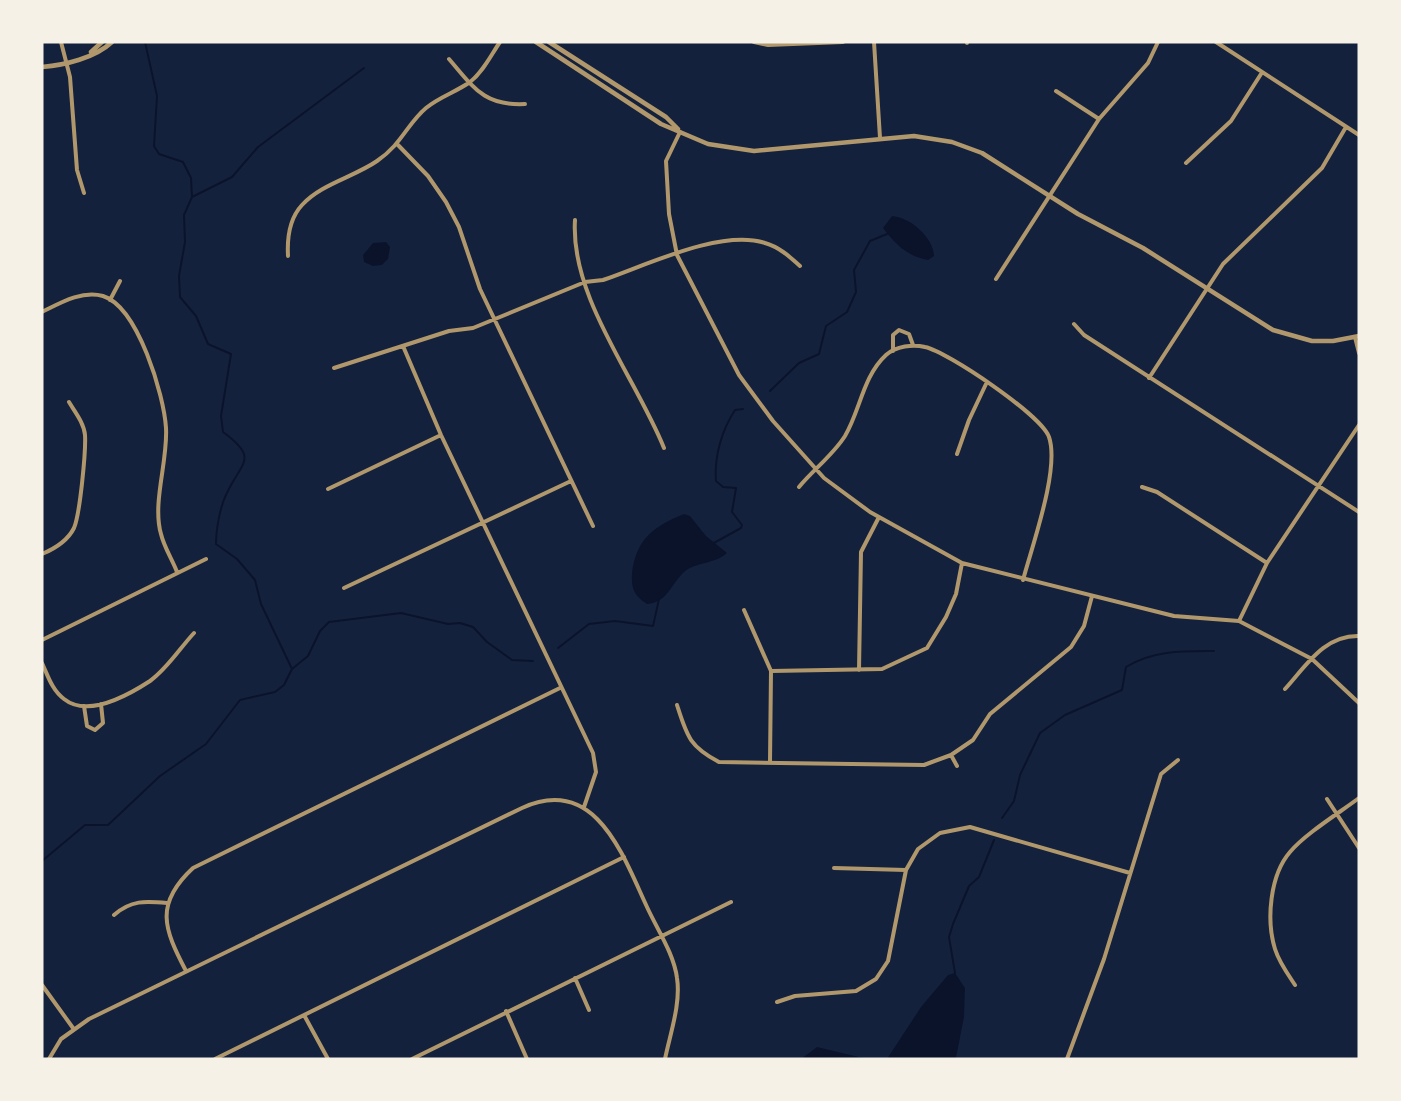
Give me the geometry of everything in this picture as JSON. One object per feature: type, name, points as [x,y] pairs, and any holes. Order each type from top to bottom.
[{"type":"street","points":[[61,42],[67,63],[77,170],[84,193]]},
{"type":"street","points":[[87,56],[102,42]]},
{"type":"street","points":[[42,66],[67,63],[87,56],[112,42]]},
{"type":"street","points":[[288,256],[290,230],[301,206],[312,196],[377,161],[398,145],[427,107],[470,82],[500,42]]},
{"type":"street","points":[[536,42],[661,124],[708,144],[754,151],[880,138],[925,137],[969,147],[1078,214],[1143,248],[1256,321],[1289,336],[1311,341],[1357,336],[1359,353]]},
{"type":"street","points":[[549,42],[666,117],[680,131]]},
{"type":"street","points":[[754,42],[768,45],[843,42]]},
{"type":"street","points":[[874,42],[880,138]]},
{"type":"street","points":[[996,279],[1099,119],[1148,63],[1158,42]]},
{"type":"street","points":[[1216,42],[1261,74],[1359,135]]},
{"type":"street","points":[[449,59],[490,100],[505,105],[525,104]]},
{"type":"street","points":[[1186,163],[1232,121],[1261,74]]},
{"type":"street","points":[[1056,91],[1099,119]]},
{"type":"street","points":[[1149,378],[1223,264],[1254,232],[1300,192],[1322,168],[1346,127]]},
{"type":"street","points":[[680,131],[666,161],[669,214],[677,255],[739,375],[814,469],[879,517],[962,563],[1174,616],[1239,621],[1312,659],[1359,703]]},
{"type":"street","points":[[398,145],[428,176],[446,202],[459,227],[480,290],[593,526]]},
{"type":"street","points":[[575,220],[577,257],[595,309],[664,448]]},
{"type":"street","points":[[334,368],[494,320],[585,282],[603,280],[726,240],[749,240],[782,250],[800,266]]},
{"type":"street","points":[[110,300],[120,281]]},
{"type":"street","points":[[42,312],[75,296],[92,295],[110,300],[129,317],[153,371],[166,428],[160,533],[177,572]]},
{"type":"street","points":[[1074,324],[1084,335],[1149,378],[1359,512]]},
{"type":"street","points":[[893,351],[893,335],[898,330],[909,334],[913,345]]},
{"type":"street","points":[[799,487],[843,439],[872,374],[886,355],[913,345],[939,352],[1038,420],[1049,437],[1052,454],[1049,478],[1023,580]]},
{"type":"street","points":[[403,346],[441,435],[560,688],[588,742],[596,763],[595,779],[584,807]]},
{"type":"street","points":[[957,454],[969,420],[986,384]]},
{"type":"street","points":[[42,554],[66,539],[74,527],[78,509],[85,435],[81,422],[69,402]]},
{"type":"street","points":[[1239,621],[1268,563],[1359,425]]},
{"type":"street","points":[[328,489],[441,435]]},
{"type":"street","points":[[344,588],[571,481]]},
{"type":"street","points":[[1142,487],[1157,492],[1268,563]]},
{"type":"street","points":[[860,670],[861,552],[879,517]]},
{"type":"street","points":[[42,640],[177,572],[206,560]]},
{"type":"street","points":[[771,671],[882,669],[927,648],[946,617],[956,594],[962,563]]},
{"type":"street","points":[[677,705],[688,738],[699,751],[719,762],[924,765],[951,755],[973,740],[990,714],[1071,647],[1084,626],[1092,596]]},
{"type":"street","points":[[744,610],[771,671],[770,762]]},
{"type":"street","points":[[42,663],[59,694],[78,706],[101,704],[150,680],[194,633]]},
{"type":"street","points":[[1285,689],[1332,641],[1359,636]]},
{"type":"street","points":[[186,971],[169,938],[166,923],[167,903],[179,881],[192,868],[560,688]]},
{"type":"street","points":[[84,706],[87,726],[94,730],[102,723],[101,704]]},
{"type":"street","points":[[951,755],[957,766]]},
{"type":"street","points":[[1066,1059],[1104,959],[1161,774],[1178,760]]},
{"type":"street","points":[[1295,985],[1282,966],[1271,932],[1275,886],[1280,869],[1290,852],[1359,798]]},
{"type":"street","points":[[1328,799],[1339,813],[1359,848]]},
{"type":"street","points":[[49,1059],[61,1039],[73,1028],[186,971],[534,802],[567,802],[584,807],[603,823],[624,857],[675,967],[678,984],[665,1059]]},
{"type":"street","points":[[777,1002],[795,996],[856,991],[876,979],[888,961],[906,870],[918,849],[928,840],[955,828],[970,826],[1130,873]]},
{"type":"street","points":[[215,1059],[624,857]]},
{"type":"street","points":[[834,868],[906,870]]},
{"type":"street","points":[[114,915],[126,905],[144,901],[167,903]]},
{"type":"street","points":[[412,1059],[731,902]]},
{"type":"street","points":[[575,978],[589,1010]]},
{"type":"street","points":[[42,985],[73,1028]]},
{"type":"street","points":[[506,1011],[527,1059]]},
{"type":"street","points":[[304,1015],[328,1059]]},
{"type":"water","points":[[892,216],[906,220],[920,230],[930,242],[934,256],[928,260],[921,258],[897,245],[883,228]]},
{"type":"water","points":[[386,242],[390,247],[388,259],[382,265],[373,266],[364,262],[363,255],[373,243]]},
{"type":"water","points":[[684,514],[690,516],[706,536],[727,553],[718,559],[688,569],[666,595],[647,604],[636,594],[632,583],[634,561],[638,551],[648,535],[655,529]]},
{"type":"water","points":[[955,973],[965,988],[964,1017],[956,1058],[887,1059],[921,1007],[948,975]]},
{"type":"water","points":[[817,1047],[867,1059],[801,1059]]},
{"type":"waterway","points":[[145,42],[157,96],[154,146],[159,154],[183,162],[191,178],[192,197],[184,215],[185,242],[179,276],[180,297],[196,316],[208,344],[231,354],[221,416],[223,432],[241,449],[244,461],[222,504],[216,544],[237,559],[255,580],[261,604],[292,669]]},
{"type":"waterway","points":[[192,197],[232,177],[258,147],[364,68]]},
{"type":"waterway","points":[[770,391],[799,363],[819,354],[826,326],[847,312],[856,292],[854,270],[870,241],[887,234]]},
{"type":"waterway","points":[[712,544],[741,528],[742,525],[732,512],[736,488],[723,487],[716,481],[716,472],[718,453],[726,426],[735,410],[743,409]]},
{"type":"waterway","points":[[558,648],[589,624],[615,621],[653,626],[659,599]]},
{"type":"waterway","points":[[42,861],[85,825],[108,825],[160,776],[206,744],[240,700],[275,692],[284,685],[292,669],[308,656],[320,631],[329,622],[401,613],[448,624],[460,623],[473,627],[487,642],[512,660],[533,661]]},
{"type":"waterway","points":[[1002,818],[1014,801],[1020,775],[1040,733],[1065,715],[1122,690],[1126,667],[1136,661],[1158,654],[1214,651]]},
{"type":"waterway","points":[[955,973],[949,937],[969,886],[979,877],[994,840]]}]
